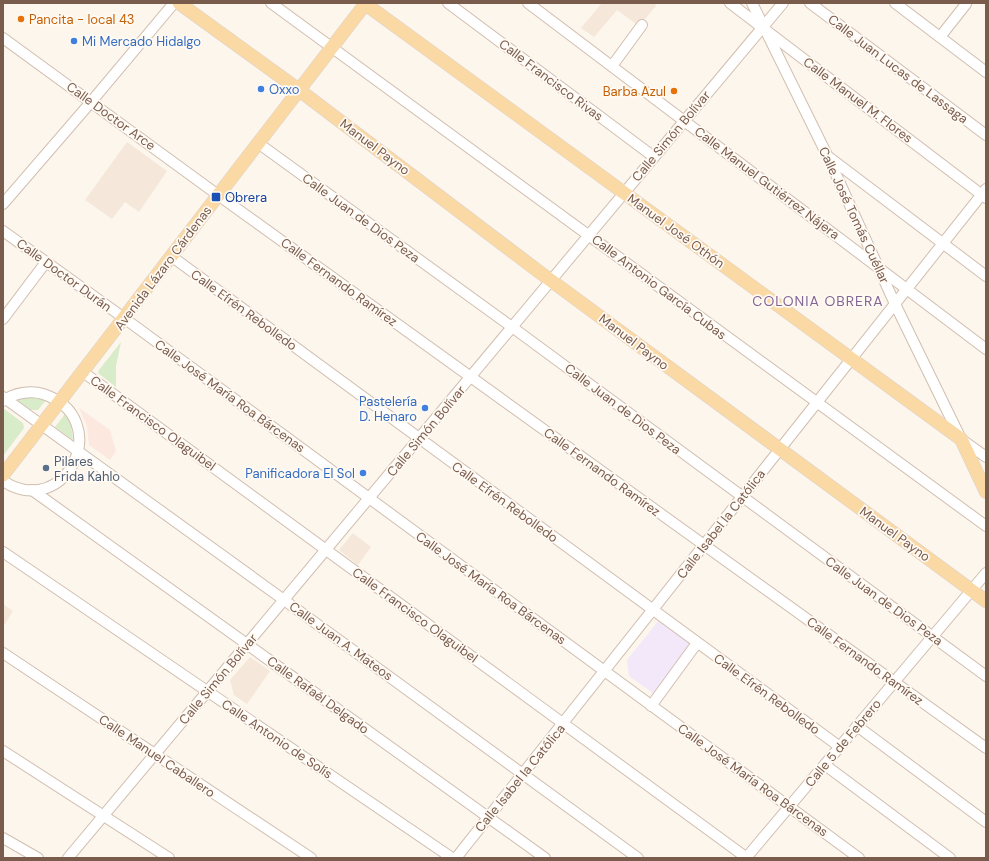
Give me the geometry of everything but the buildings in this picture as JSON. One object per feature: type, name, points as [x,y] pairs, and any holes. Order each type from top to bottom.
[{"type":"main road","name":"Manuel Payno","points":[[179,3],[299,90],[551,280],[971,590]]},
{"type":"main road","name":"Avenida Lázaro Cárdenas","points":[[3,475],[365,3]]},
{"type":"main road","name":"Manuel José Othón","points":[[365,3],[961,439]]},
{"type":"main road","name":"Calle José Tomás Cuéllar","points":[[961,439],[986,492]]},
{"type":"main road","points":[[971,590],[986,601]]},
{"type":"street","points":[[3,204],[92,102],[174,3]]},
{"type":"street","name":"Calle Antonio García Cubas","points":[[271,3],[589,234],[816,403],[986,526]]},
{"type":"street","name":"Calle Francisco Rivas","points":[[448,3],[654,156]]},
{"type":"street","name":"Calle Manuel Gutiérrez Nájera","points":[[528,3],[986,349]]},
{"type":"street","name":"Calle Manuel M. Flores","points":[[730,3],[985,194]]},
{"type":"street","name":"Calle José Tomás Cuéllar","points":[[752,3],[828,157],[880,268],[895,304],[961,439]]},
{"type":"street","name":"Calle Simón Bolívar","points":[[68,858],[783,3]]},
{"type":"street","name":"Calle Juan Lucas de Lassaga","points":[[810,3],[986,135]]},
{"type":"street","points":[[895,3],[986,72]]},
{"type":"street","points":[[940,37],[966,4]]},
{"type":"street","points":[[612,66],[642,25]]},
{"type":"street","name":"Calle Doctor Arce","points":[[3,38],[218,195]]},
{"type":"street","name":"Calle Juan de Dios Peza","points":[[258,143],[512,327],[986,676]]},
{"type":"street","points":[[828,157],[986,276]]},
{"type":"street","name":"Calle Isabel la Católica","points":[[456,858],[564,724],[604,671],[816,403],[943,244],[985,194]]},
{"type":"street","name":"Calle Fernando Ramírez","points":[[218,195],[986,748]]},
{"type":"street","name":"Calle Doctor Durán","points":[[3,231],[124,318]]},
{"type":"street","name":"Calle Efrén Rebolledo","points":[[171,256],[840,747]]},
{"type":"street","points":[[3,319],[46,262]]},
{"type":"street","name":"Calle José María Roa Bárcenas","points":[[124,318],[859,858]]},
{"type":"street","name":"Calle Francisco Olaguibel","points":[[83,372],[747,858]]},
{"type":"street","points":[[3,481],[20,489],[42,489],[62,479],[70,472],[79,452],[79,434],[77,424],[60,402],[41,394],[29,392],[17,394],[4,399]]},
{"type":"street","name":"Calle Juan A. Mateos","points":[[4,399],[284,600],[638,858]]},
{"type":"street","name":"Manuel José Othón","points":[[961,439],[986,457]]},
{"type":"street","name":"Calle Rafaél Delgado","points":[[32,490],[545,858]]},
{"type":"street","name":"Calle Antonio de Solís","points":[[3,552],[452,858]]},
{"type":"street","name":"Calle 5 de Febrero","points":[[747,858],[986,573]]},
{"type":"street","points":[[651,706],[697,643]]},
{"type":"street","name":"Calle Manuel Caballero","points":[[3,653],[311,858]]},
{"type":"street","points":[[857,726],[986,822]]},
{"type":"street","points":[[3,751],[169,858]]},
{"type":"street","points":[[825,765],[950,858]]},
{"type":"street","points":[[3,838],[38,858]]},
{"type":"shaded area","points":[[602,3],[655,3],[656,6],[639,26],[617,10],[594,37],[581,28]]},
{"type":"shaded area","points":[[127,142],[167,171],[139,212],[125,202],[112,219],[85,200]]},
{"type":"shaded area","points":[[79,408],[110,430],[116,451],[110,460],[89,445],[87,426]]},
{"type":"shaded area","points":[[353,533],[371,547],[358,565],[339,550]]},
{"type":"shaded area","points":[[3,604],[13,611],[3,627]]},
{"type":"shaded area","points":[[659,620],[691,643],[653,693],[629,676],[627,660]]},
{"type":"shaded area","points":[[250,657],[270,671],[247,704],[234,695],[230,680]]},
{"type":"green space","points":[[121,342],[116,366],[116,387],[98,373]]},
{"type":"green space","points":[[28,397],[46,400],[38,410],[31,410],[15,399]]},
{"type":"green space","points":[[3,408],[23,423],[24,428],[3,456]]},
{"type":"green space","points":[[65,414],[71,425],[73,440],[55,427]]},
{"type":"place","name":"Pancita - local 43","points":[[21,19]]},
{"type":"place","name":"Mi Mercado Hidalgo","points":[[74,41]]},
{"type":"place","name":"Oxxo","points":[[261,89]]},
{"type":"place","name":"Barba Azul","points":[[674,91]]},
{"type":"place","name":"Obrera","points":[[216,197]]},
{"type":"place","name":"Pastelería D. Henaro","points":[[425,408]]},
{"type":"place","name":"Pilares Frida Kahlo","points":[[46,468]]},
{"type":"place","name":"Panificadora El Sol","points":[[363,473]]},
{"type":"district","name":"COLONIA OBRERA","points":[[818,301]]}]
